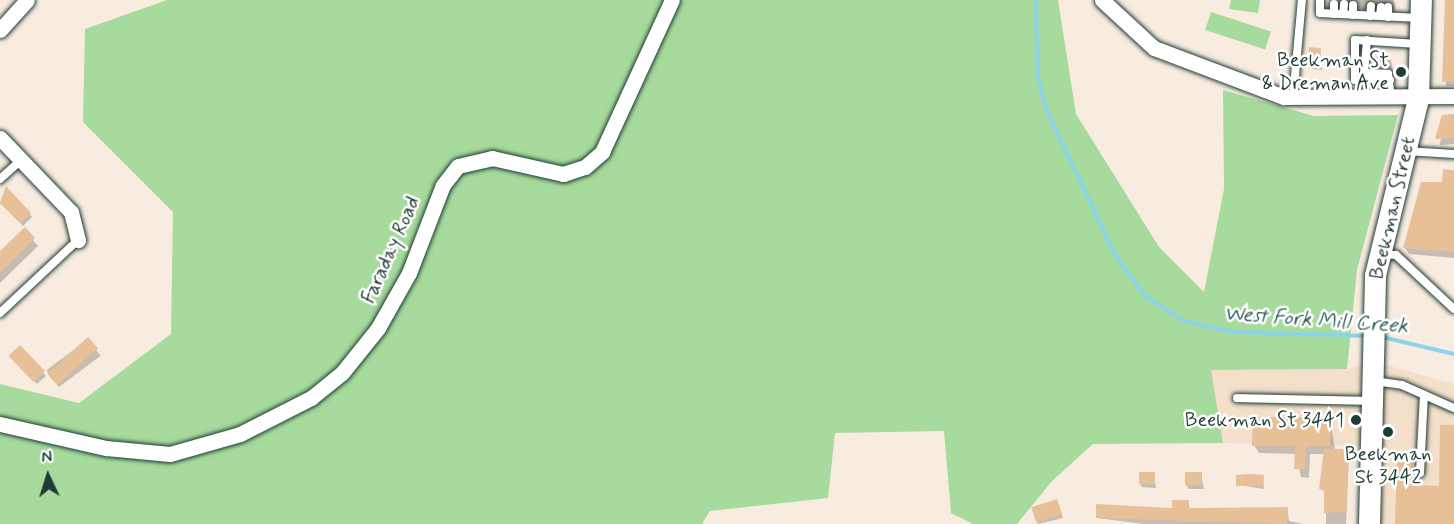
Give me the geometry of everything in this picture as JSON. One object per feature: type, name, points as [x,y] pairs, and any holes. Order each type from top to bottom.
[{"type":"main road","name":"Beekman Street","points":[[1368,524],[1374,310],[1379,254],[1418,99],[1421,9]]},
{"type":"street","points":[[0,30],[27,0]]},
{"type":"street","name":"Faraday Road","points":[[0,424],[106,448],[170,454],[240,434],[310,398],[342,373],[378,328],[409,273],[443,185],[458,166],[492,158],[562,174],[585,167],[602,152],[672,0]]},
{"type":"street","points":[[1102,0],[1161,52],[1293,98],[1418,99],[1454,96]]},
{"type":"street","points":[[0,138],[71,212],[78,240]]},
{"type":"lane","points":[[1293,98],[1302,0]]},
{"type":"lane","points":[[1320,0],[1320,13],[1384,16],[1421,9]]},
{"type":"lane","points":[[1334,4],[1334,14]]},
{"type":"lane","points":[[1343,14],[1344,4]]},
{"type":"lane","points":[[1353,5],[1353,15]]},
{"type":"lane","points":[[1370,16],[1371,6]]},
{"type":"lane","points":[[1384,7],[1384,16]]},
{"type":"lane","points":[[1354,99],[1355,40],[1420,44]]},
{"type":"lane","points":[[1367,40],[1364,73],[1388,74],[1391,99]]},
{"type":"lane","points":[[1355,80],[1390,80]]},
{"type":"lane","points":[[1404,152],[1454,154]]},
{"type":"lane","points":[[0,178],[21,160]]},
{"type":"lane","points":[[0,313],[78,240]]},
{"type":"lane","points":[[1379,254],[1396,255],[1454,309]]},
{"type":"lane","points":[[1237,398],[1372,381],[1424,395],[1454,408]]},
{"type":"lane","points":[[1420,473],[1424,395]]},
{"type":"shaded area","points":[[1372,361],[1454,384],[1454,524],[1369,524],[1370,446],[1223,443],[1210,370],[1347,369]]},
{"type":"green space","points":[[167,0],[1058,0],[1076,114],[1159,247],[1204,292],[1224,189],[1223,90],[1314,116],[1398,115],[1357,270],[1347,369],[1211,370],[1223,443],[1093,444],[1052,481],[1017,524],[973,524],[951,513],[944,431],[835,433],[828,498],[710,511],[702,524],[0,524],[0,384],[79,403],[171,334],[173,212],[83,122],[85,29]]},
{"type":"green space","points":[[1231,0],[1260,0],[1258,13],[1229,9]]},
{"type":"green space","points":[[1211,12],[1271,31],[1265,50],[1205,30]]},
{"type":"building","points":[[1445,0],[1454,0],[1454,81],[1442,82]]},
{"type":"building","points":[[1309,47],[1321,48],[1319,67],[1307,66]]},
{"type":"building","points":[[1381,55],[1387,57],[1389,63],[1387,69],[1381,71],[1375,69],[1373,63],[1375,57]]},
{"type":"building","points":[[1454,114],[1454,138],[1435,139],[1442,115]]},
{"type":"building","points":[[1443,169],[1454,170],[1454,252],[1403,248],[1421,182],[1442,182]]},
{"type":"building","points":[[6,186],[31,213],[20,223],[0,203]]},
{"type":"building","points":[[25,227],[35,238],[0,273],[0,251]]},
{"type":"building","points":[[88,337],[98,348],[57,385],[47,374]]},
{"type":"building","points":[[20,345],[45,371],[33,382],[8,356]]},
{"type":"building","points":[[1253,417],[1331,417],[1330,446],[1306,446],[1305,470],[1294,469],[1295,446],[1252,446]]},
{"type":"building","points":[[1440,425],[1454,425],[1454,524],[1395,524],[1397,462],[1413,462],[1412,485],[1439,486]]},
{"type":"building","points":[[1324,449],[1348,449],[1347,510],[1342,512],[1324,513],[1324,489],[1319,489]]},
{"type":"building","points":[[1139,472],[1155,472],[1155,484],[1139,484]]},
{"type":"building","points":[[1185,472],[1202,472],[1202,485],[1185,485]]},
{"type":"building","points":[[1236,475],[1264,475],[1263,486],[1236,486]]},
{"type":"building","points":[[1057,499],[1062,514],[1036,523],[1031,507]]},
{"type":"building","points":[[1172,500],[1189,500],[1188,508],[1288,507],[1287,524],[1096,518],[1096,504],[1172,508]]},
{"type":"waterway","name":"West Fork Mill Creek","points":[[1036,0],[1038,76],[1047,111],[1116,256],[1145,296],[1184,321],[1233,332],[1368,336]]},
{"type":"waterway","name":"West Fork Mill Creek","points":[[1382,337],[1454,354]]},
{"type":"place","name":"Beekman St & Dreman Ave","points":[[1401,72]]},
{"type":"place","name":"Beekman St 3441","points":[[1356,420]]},
{"type":"place","name":"Beekman St 3442","points":[[1388,432]]}]
